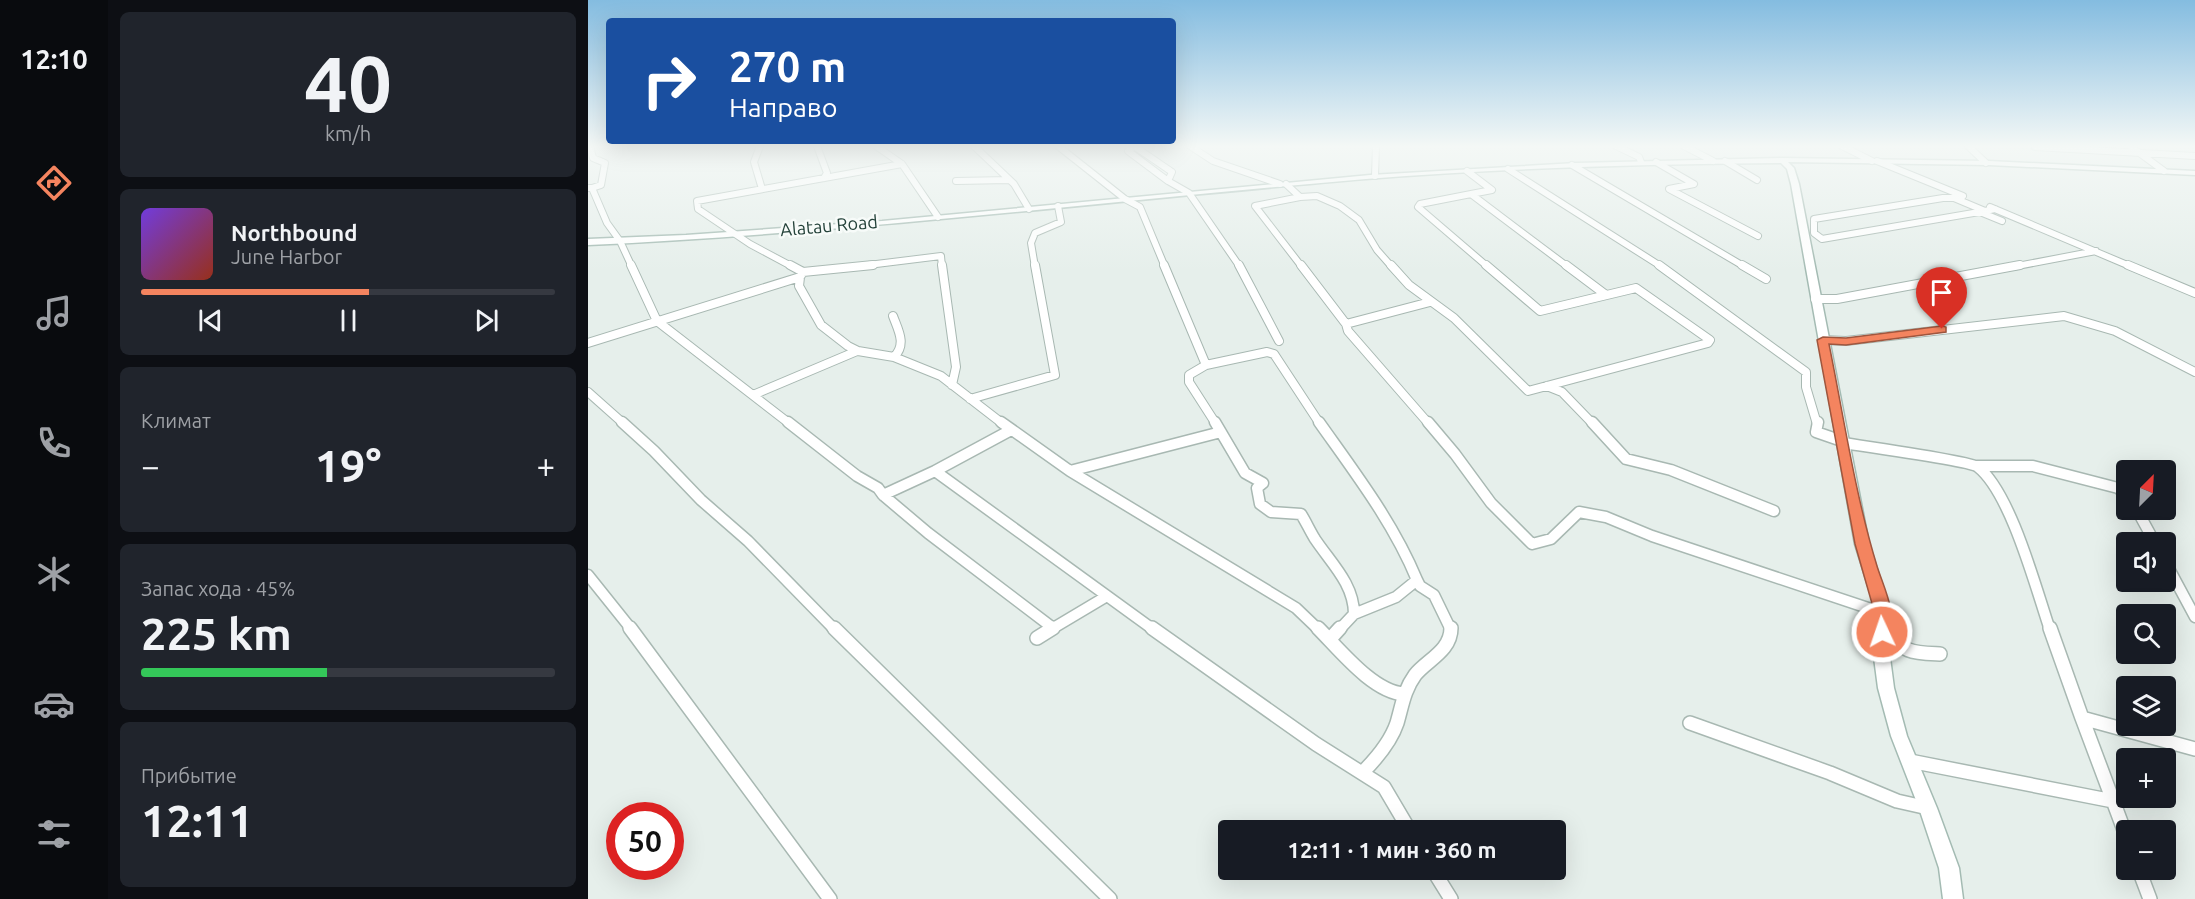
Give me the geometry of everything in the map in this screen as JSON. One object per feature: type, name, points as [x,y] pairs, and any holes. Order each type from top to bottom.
[{"type":"main road","points":[[1189,193],[1239,188]]},
{"type":"main road","points":[[1796,188],[1842,442],[1863,544],[1883,613],[1881,650],[1886,688],[1899,736],[1949,868],[1953,899]]},
{"type":"main road","name":"Alatau Road","points":[[588,242],[938,217],[1189,193]]},
{"type":"street","points":[[590,188],[602,208],[603,220],[620,241],[657,321],[857,476],[878,488],[883,495],[928,533],[1053,628]]},
{"type":"street","points":[[768,188],[697,201],[698,209],[802,275]]},
{"type":"street","points":[[918,188],[938,217]]},
{"type":"street","points":[[1017,188],[1027,199],[1029,209]]},
{"type":"street","points":[[1111,188],[1140,207],[1206,365]]},
{"type":"street","points":[[1179,188],[1189,193],[1244,273],[1279,341]]},
{"type":"street","points":[[1285,188],[1300,197]]},
{"type":"street","points":[[1489,188],[1492,190],[1420,204],[1418,207],[1540,311],[1636,288],[1710,340],[1708,343],[1528,391],[1454,318],[1418,294],[1384,258],[1359,220],[1340,206],[1317,196],[1255,206],[1346,324],[1348,331],[1455,454],[1491,503],[1532,544],[1551,539],[1579,512],[1588,512],[1811,591],[1883,613],[1893,638],[1910,653],[1940,654]]},
{"type":"street","points":[[1538,188],[1667,270],[1800,366],[1806,372],[1806,387],[1818,422],[1816,432],[1842,442],[1977,466],[2033,466],[2116,487]]},
{"type":"street","points":[[1611,188],[1767,279]]},
{"type":"street","points":[[1674,188],[1669,189],[1758,236]]},
{"type":"street","points":[[1942,188],[2195,293]]},
{"type":"street","points":[[1471,194],[1606,295]]},
{"type":"street","points":[[1995,209],[1983,212],[1822,239],[1814,233],[1814,219],[1943,198],[1954,198],[1983,212],[2002,221]]},
{"type":"street","points":[[970,399],[1055,375],[1031,243],[1035,233],[1061,222],[1058,206]]},
{"type":"street","points":[[1815,299],[1837,299],[2096,251]]},
{"type":"street","points":[[588,343],[817,269],[888,264],[941,256],[956,367],[952,385]]},
{"type":"street","points":[[802,275],[799,286],[821,325],[857,351],[894,357],[929,369],[1070,471],[1296,608],[1375,684],[1391,693],[1404,694]]},
{"type":"street","points":[[1346,324],[1430,302]]},
{"type":"street","points":[[893,316],[903,344],[901,351],[894,357]]},
{"type":"street","points":[[1823,340],[1846,341],[2064,316],[2081,318],[2104,326],[2195,372]]},
{"type":"street","points":[[753,395],[857,351]]},
{"type":"street","points":[[1354,614],[1354,600],[1338,570],[1314,538],[1300,514],[1270,512],[1260,504],[1257,488],[1263,483],[1245,473],[1189,382],[1189,375],[1206,365],[1267,352],[1274,354],[1324,432],[1392,527],[1409,556],[1420,586],[1434,595],[1451,628],[1451,635],[1441,652],[1416,674],[1404,694],[1396,726],[1374,761],[1362,773]]},
{"type":"street","points":[[1547,386],[1570,399],[1626,459],[1671,470],[1774,511]]},
{"type":"street","points":[[588,392],[654,452],[701,500],[748,541],[812,607],[1110,899]]},
{"type":"street","points":[[883,495],[935,471],[1011,430]]},
{"type":"street","points":[[1070,471],[1221,432]]},
{"type":"street","points":[[1977,466],[1994,486],[2010,517],[2120,820]]},
{"type":"street","points":[[935,471],[1311,741],[1384,787],[1404,820]]},
{"type":"street","points":[[588,575],[653,657],[830,899]]},
{"type":"street","points":[[1329,639],[1354,614],[1408,592],[1417,580]]},
{"type":"street","points":[[2176,582],[2195,617]]},
{"type":"street","points":[[1037,638],[1107,596]]},
{"type":"street","points":[[2082,717],[2195,749]]},
{"type":"street","points":[[1690,723],[1830,773],[1897,801],[1928,808]]},
{"type":"street","points":[[1910,761],[2113,801]]},
{"type":"street","points":[[1439,880],[1452,899]]},
{"type":"street","points":[[2143,880],[2150,899]]},
{"type":"route","points":[[1882,632],[1884,614],[1863,544],[1823,340],[1846,341],[1942,329]]}]
